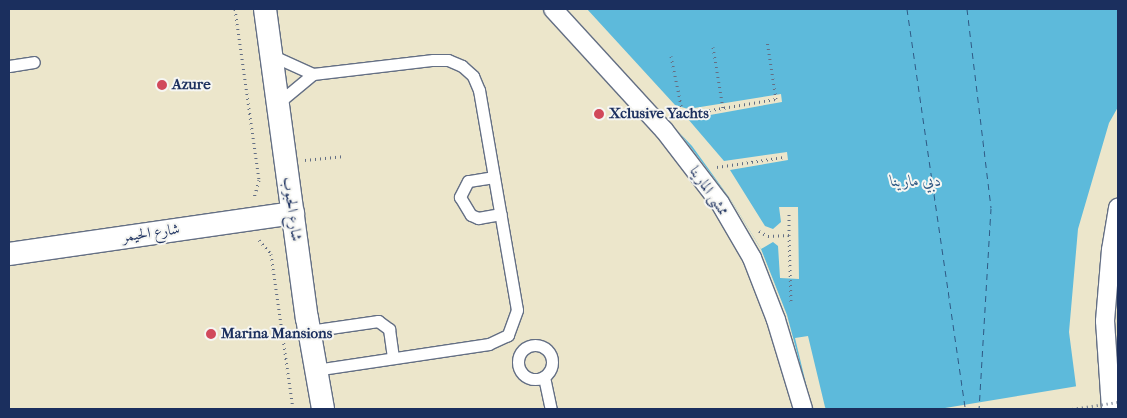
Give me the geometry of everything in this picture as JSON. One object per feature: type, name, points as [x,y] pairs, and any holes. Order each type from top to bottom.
[{"type":"street","name":"شارع الحبوب","points":[[265,9],[309,331],[324,409]]},
{"type":"street","name":"ممشى المارينا","points":[[553,9],[664,130],[720,203],[752,258],[776,320],[802,409]]},
{"type":"street","points":[[1113,401],[1106,303],[1118,208]]},
{"type":"street","name":"شارع الحيمر","points":[[9,254],[293,213]]},
{"type":"lane","points":[[271,55],[313,74],[433,60],[448,60],[462,66],[473,76],[480,90],[517,310],[508,335],[489,344],[316,370]]},
{"type":"lane","points":[[9,66],[34,62]]},
{"type":"lane","points":[[278,103],[313,74]]},
{"type":"lane","points":[[494,177],[468,181],[460,197],[471,216],[478,218],[502,214]]},
{"type":"lane","points":[[309,331],[378,321],[388,329],[393,358]]},
{"type":"lane","points":[[508,335],[522,350]]},
{"type":"lane","points":[[522,350],[536,345],[548,351],[552,365],[544,377],[551,409]]},
{"type":"lane","points":[[522,350],[518,364],[520,370],[531,379],[544,377]]},
{"type":"path","points":[[675,116],[776,99],[767,40]]},
{"type":"path","points":[[712,48],[723,108]]},
{"type":"path","points":[[671,56],[683,115]]},
{"type":"path","points":[[286,162],[345,156]]},
{"type":"path","points":[[718,167],[784,157]]},
{"type":"path","points":[[789,214],[789,235]]},
{"type":"path","points":[[790,278],[791,305]]},
{"type":"path","points":[[1072,409],[1113,401]]},
{"type":"water","name":"دبي مارينا","points":[[562,9],[1118,9],[1118,107],[1109,123],[1078,229],[1069,332],[1079,409],[812,409],[787,315],[761,249],[731,200],[672,123]]},
{"type":"pier","points":[[562,9],[587,9],[675,105],[688,109],[781,94],[782,102],[688,119],[724,161],[787,152],[788,160],[730,170],[765,226],[773,229],[781,222],[779,207],[798,207],[799,279],[780,278],[778,246],[773,242],[761,249],[731,200],[692,146]]},
{"type":"pier","points":[[808,336],[826,409],[812,409],[795,338]]},
{"type":"pier","points":[[1078,386],[1081,409],[939,409]]},
{"type":"ferry route","points":[[907,9],[965,409]]},
{"type":"ferry route","points":[[967,9],[991,208],[979,409]]},
{"type":"place","name":"Azure","points":[[162,85]]},
{"type":"place","name":"Xclusive Yachts","points":[[599,114]]},
{"type":"place","name":"Marina Mansions","points":[[211,334]]}]
